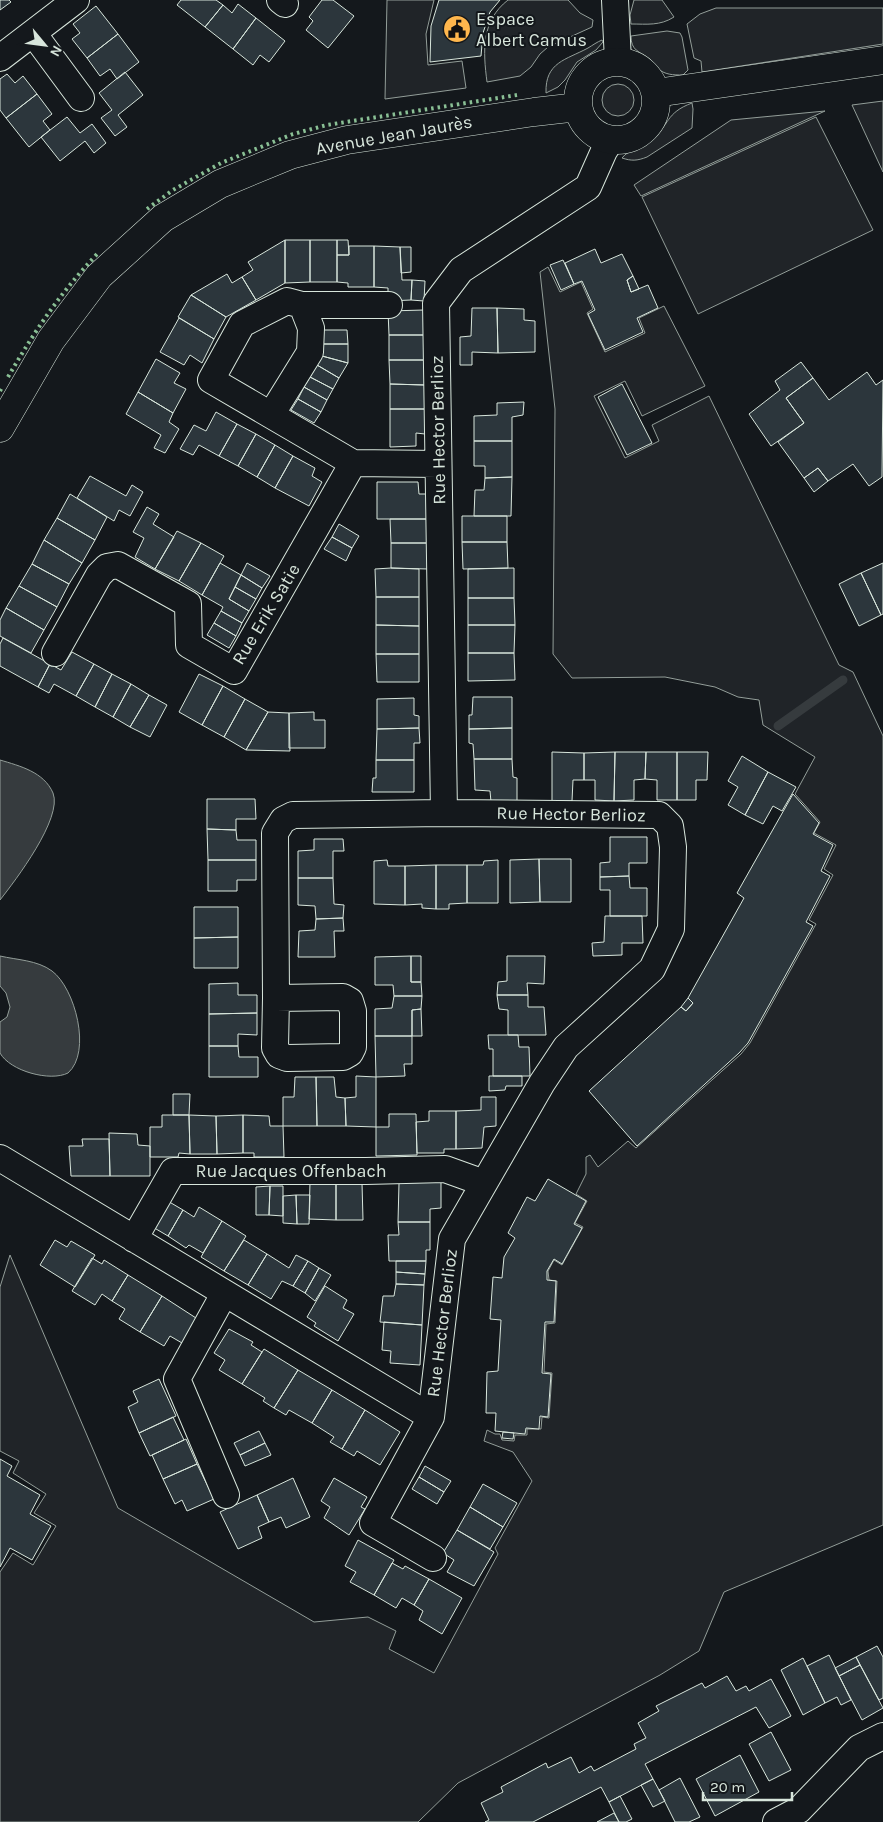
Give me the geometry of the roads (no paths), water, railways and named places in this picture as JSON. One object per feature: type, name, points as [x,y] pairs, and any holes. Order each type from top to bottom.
[{"type":"street","points":[[0,58],[76,0]]},
{"type":"street","points":[[615,0],[618,61]]},
{"type":"street","points":[[33,33],[81,98]]},
{"type":"street","points":[[656,93],[883,60]]},
{"type":"street","points":[[618,61],[631,64],[643,70],[651,80],[656,93],[656,108],[650,122],[640,134],[626,140],[611,140],[599,136],[589,129],[582,119],[578,107],[578,93],[583,80],[592,70],[604,64],[618,61]]},
{"type":"street","name":"Avenue Jean Jaurès","points":[[0,428],[51,340],[99,276],[163,218],[220,184],[290,155],[347,140],[578,107]]},
{"type":"street","name":"Rue Hector Berlioz","points":[[0,1158],[431,1417],[452,1239],[542,1083],[566,1047],[652,969],[671,929],[673,847],[670,826],[659,815],[444,813],[436,303],[461,270],[588,186],[604,150],[611,140]]},
{"type":"street","points":[[389,304],[302,305],[287,301],[242,324],[211,380],[353,463],[438,464]]},
{"type":"street","points":[[272,415],[310,352],[311,328],[302,305]]},
{"type":"street","name":"Rue Erik Satie","points":[[55,654],[99,575],[107,567],[118,565],[188,604],[188,645],[234,671],[353,463]]},
{"type":"street","points":[[276,998],[275,833],[283,820],[294,815],[444,813]]},
{"type":"street","name":"Rue Jacques Offenbach","points":[[134,1239],[173,1172],[366,1172],[445,1169],[484,1183]]},
{"type":"street","points":[[224,1294],[177,1379],[226,1495]]},
{"type":"street","points":[[431,1417],[373,1523],[434,1558]]},
{"type":"street","points":[[776,1822],[799,1810],[859,1748],[883,1736]]},
{"type":"waterway","points":[[778,726],[843,680]]},
{"type":"place","name":"Espace Albert Camus","points":[[457,29]]}]
